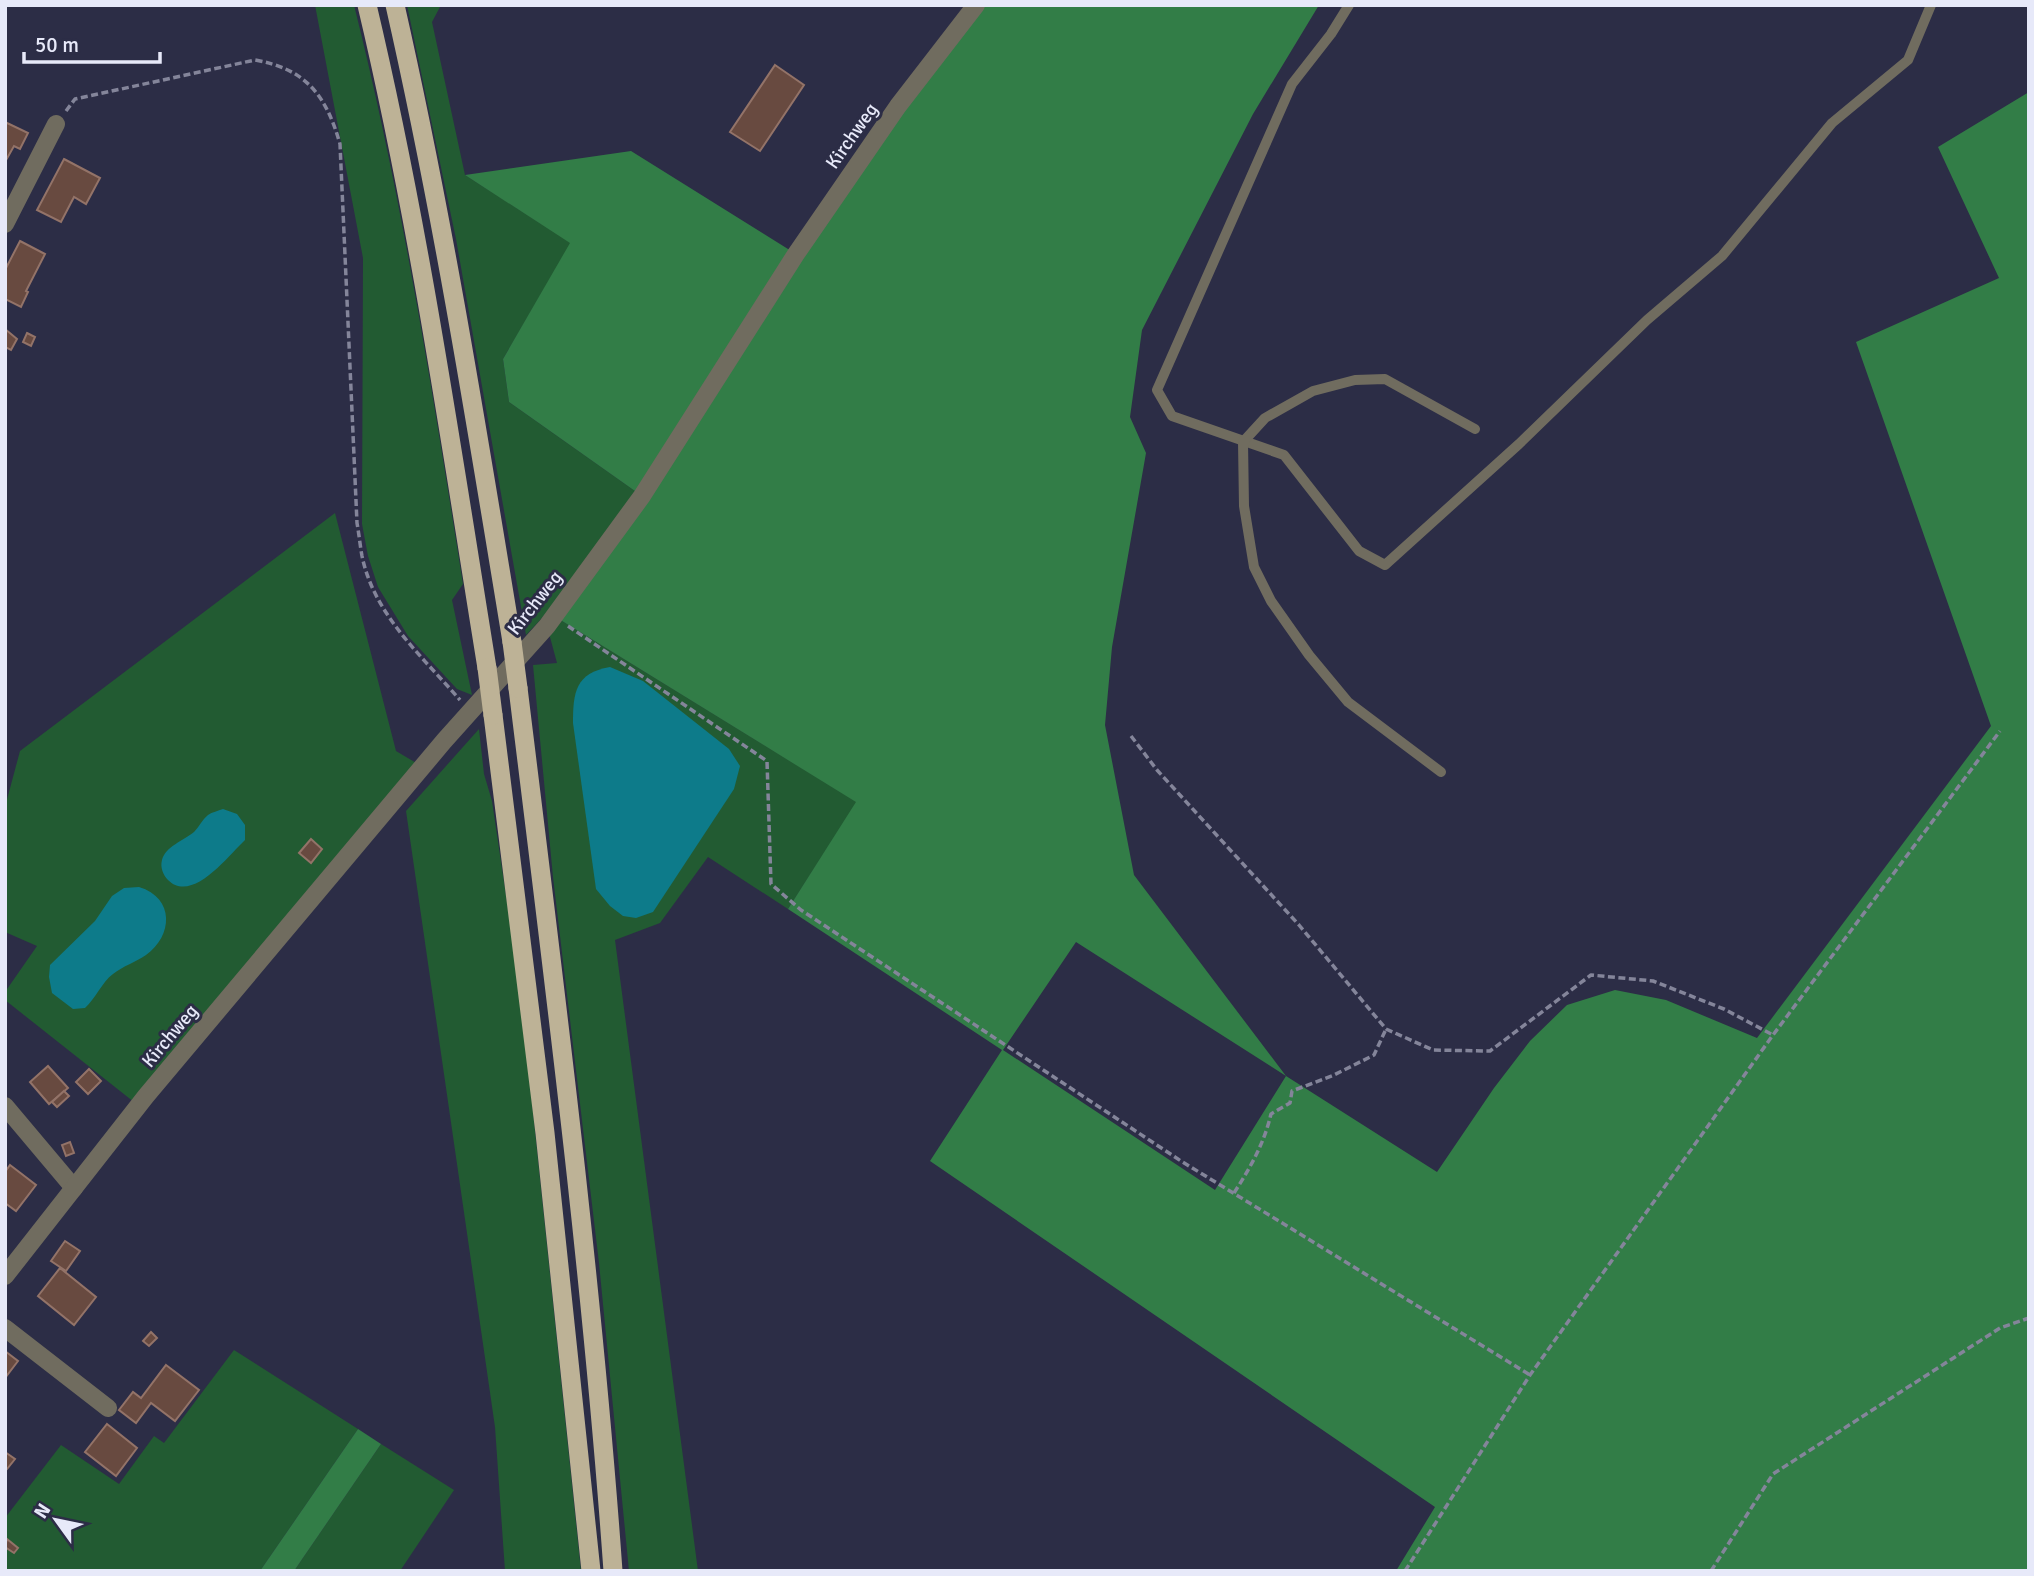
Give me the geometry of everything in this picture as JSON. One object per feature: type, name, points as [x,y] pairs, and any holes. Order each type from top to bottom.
[{"type":"highway","points":[[367,5],[389,98],[416,238],[487,668],[545,1133],[591,1571]]},
{"type":"highway","points":[[395,5],[444,239],[512,642],[571,1129],[613,1571]]},
{"type":"highway","points":[[607,1490],[620,1571]]},
{"type":"street","name":"Kirchweg","points":[[5,1276],[146,1096],[554,616],[642,496],[796,254],[898,106],[976,5]]},
{"type":"street","points":[[5,224],[56,124]]},
{"type":"street","points":[[5,1106],[74,1188]]},
{"type":"street","points":[[5,1328],[108,1408]]},
{"type":"lane","points":[[1349,5],[1331,34],[1292,84],[1157,390],[1172,416],[1284,456],[1359,551],[1385,565],[1519,444],[1647,320],[1722,256],[1832,123],[1908,60],[1931,5]]},
{"type":"lane","points":[[1441,772],[1348,702],[1309,655],[1271,601],[1254,567],[1244,506],[1244,442],[1265,418],[1313,391],[1355,380],[1385,380],[1475,429]]},
{"type":"path","points":[[56,124],[75,99],[255,60],[276,64],[297,74],[324,103],[334,122],[340,144],[357,523],[362,558],[381,603],[397,629],[470,712]]},
{"type":"path","points":[[554,616],[766,761],[771,884],[801,910],[1169,1153],[1530,1375]]},
{"type":"path","points":[[1405,1571],[1530,1375],[1773,1035],[2000,732]]},
{"type":"path","points":[[1131,736],[1157,770],[1299,925],[1386,1029],[1433,1050],[1490,1051],[1591,975],[1653,981],[1724,1009],[1773,1035]]},
{"type":"path","points":[[1234,1193],[1250,1169],[1266,1134],[1271,1114],[1290,1103],[1292,1091],[1334,1076],[1374,1055],[1386,1029]]},
{"type":"path","points":[[1711,1571],[1773,1474],[2000,1328],[2029,1318]]},
{"type":"shaded area","points":[[315,5],[354,5],[371,77],[415,293],[440,439],[463,584],[452,600],[472,695],[457,689],[408,636],[378,587],[368,556],[362,524],[363,258]]},
{"type":"shaded area","points":[[407,5],[441,5],[432,22],[465,175],[571,243],[503,359],[509,402],[635,491],[555,604],[526,635],[456,239]]},
{"type":"shaded area","points":[[976,5],[1319,5],[1253,114],[1142,330],[1130,417],[1146,453],[1112,647],[1105,725],[1134,875],[1286,1076],[1437,1172],[1494,1088],[1530,1041],[1567,1005],[1615,990],[1666,1000],[1757,1038],[1991,726],[1856,342],[1999,278],[1938,147],[2029,92],[2029,1571],[1396,1571],[1435,1507],[930,1161],[1002,1050],[788,909],[856,802],[554,616],[642,496],[509,402],[503,359],[570,243],[465,175],[631,151],[796,254]],"holes":[[[1076,942],[1286,1076],[1215,1190],[1003,1050]]]},
{"type":"shaded area","points":[[335,513],[396,751],[423,767],[139,1106],[5,1000],[5,992],[37,946],[5,932],[5,807],[20,751]]},
{"type":"shaded area","points":[[554,616],[857,802],[788,909],[708,857],[660,923],[615,940],[698,1571],[629,1571],[599,1263],[553,877],[533,665],[557,663],[547,626]]},
{"type":"shaded area","points":[[610,667],[643,681],[729,749],[740,766],[734,789],[653,912],[636,918],[623,916],[610,906],[596,889],[573,723],[578,686],[589,674]]},
{"type":"shaded area","points":[[479,729],[521,997],[581,1571],[505,1571],[495,1427],[406,811]]},
{"type":"shaded area","points":[[223,809],[237,814],[245,825],[245,840],[209,875],[198,882],[178,886],[168,880],[161,865],[167,851],[194,832],[208,815]]},
{"type":"shaded area","points":[[139,887],[151,892],[164,908],[165,928],[161,938],[146,955],[109,977],[85,1008],[73,1009],[52,993],[50,965],[95,921],[112,896],[124,888]]},
{"type":"shaded area","points":[[234,1350],[358,1429],[260,1571],[5,1571],[5,1518],[61,1445],[119,1484],[154,1436],[164,1443]]},
{"type":"shaded area","points":[[358,1429],[381,1444],[294,1571],[260,1571]]},
{"type":"shaded area","points":[[381,1444],[454,1490],[400,1571],[294,1571]]},
{"type":"building","points":[[775,65],[804,85],[760,151],[730,132]]},
{"type":"building","points":[[5,122],[28,133],[20,149],[14,146],[5,162]]},
{"type":"building","points":[[64,159],[100,178],[86,204],[74,197],[61,222],[37,210]]},
{"type":"building","points":[[20,241],[45,254],[21,307],[5,299],[5,270]]},
{"type":"building","points":[[5,329],[17,339],[11,350],[5,347]]},
{"type":"building","points":[[27,333],[35,337],[31,346],[23,342]]},
{"type":"building","points":[[311,839],[322,849],[311,863],[299,853]]},
{"type":"building","points":[[48,1066],[68,1088],[49,1104],[30,1082]]},
{"type":"building","points":[[89,1069],[101,1081],[88,1094],[76,1082]]},
{"type":"building","points":[[64,1091],[69,1096],[57,1107],[52,1102]]},
{"type":"building","points":[[70,1142],[74,1153],[66,1156],[62,1145]]},
{"type":"building","points":[[10,1165],[36,1185],[16,1211],[5,1203],[5,1172]]},
{"type":"building","points":[[65,1241],[80,1251],[66,1271],[51,1261]]},
{"type":"building","points":[[60,1268],[96,1297],[74,1325],[38,1296]]},
{"type":"building","points":[[151,1332],[157,1338],[149,1346],[143,1341]]},
{"type":"building","points":[[5,1351],[18,1361],[5,1378]]},
{"type":"building","points":[[166,1365],[199,1390],[175,1421],[151,1403],[136,1423],[119,1410],[133,1392],[141,1398]]},
{"type":"building","points":[[107,1424],[137,1448],[116,1476],[85,1452]]},
{"type":"building","points":[[5,1452],[15,1459],[7,1469],[5,1468]]},
{"type":"building","points":[[7,1539],[18,1548],[14,1553],[5,1547]]}]
